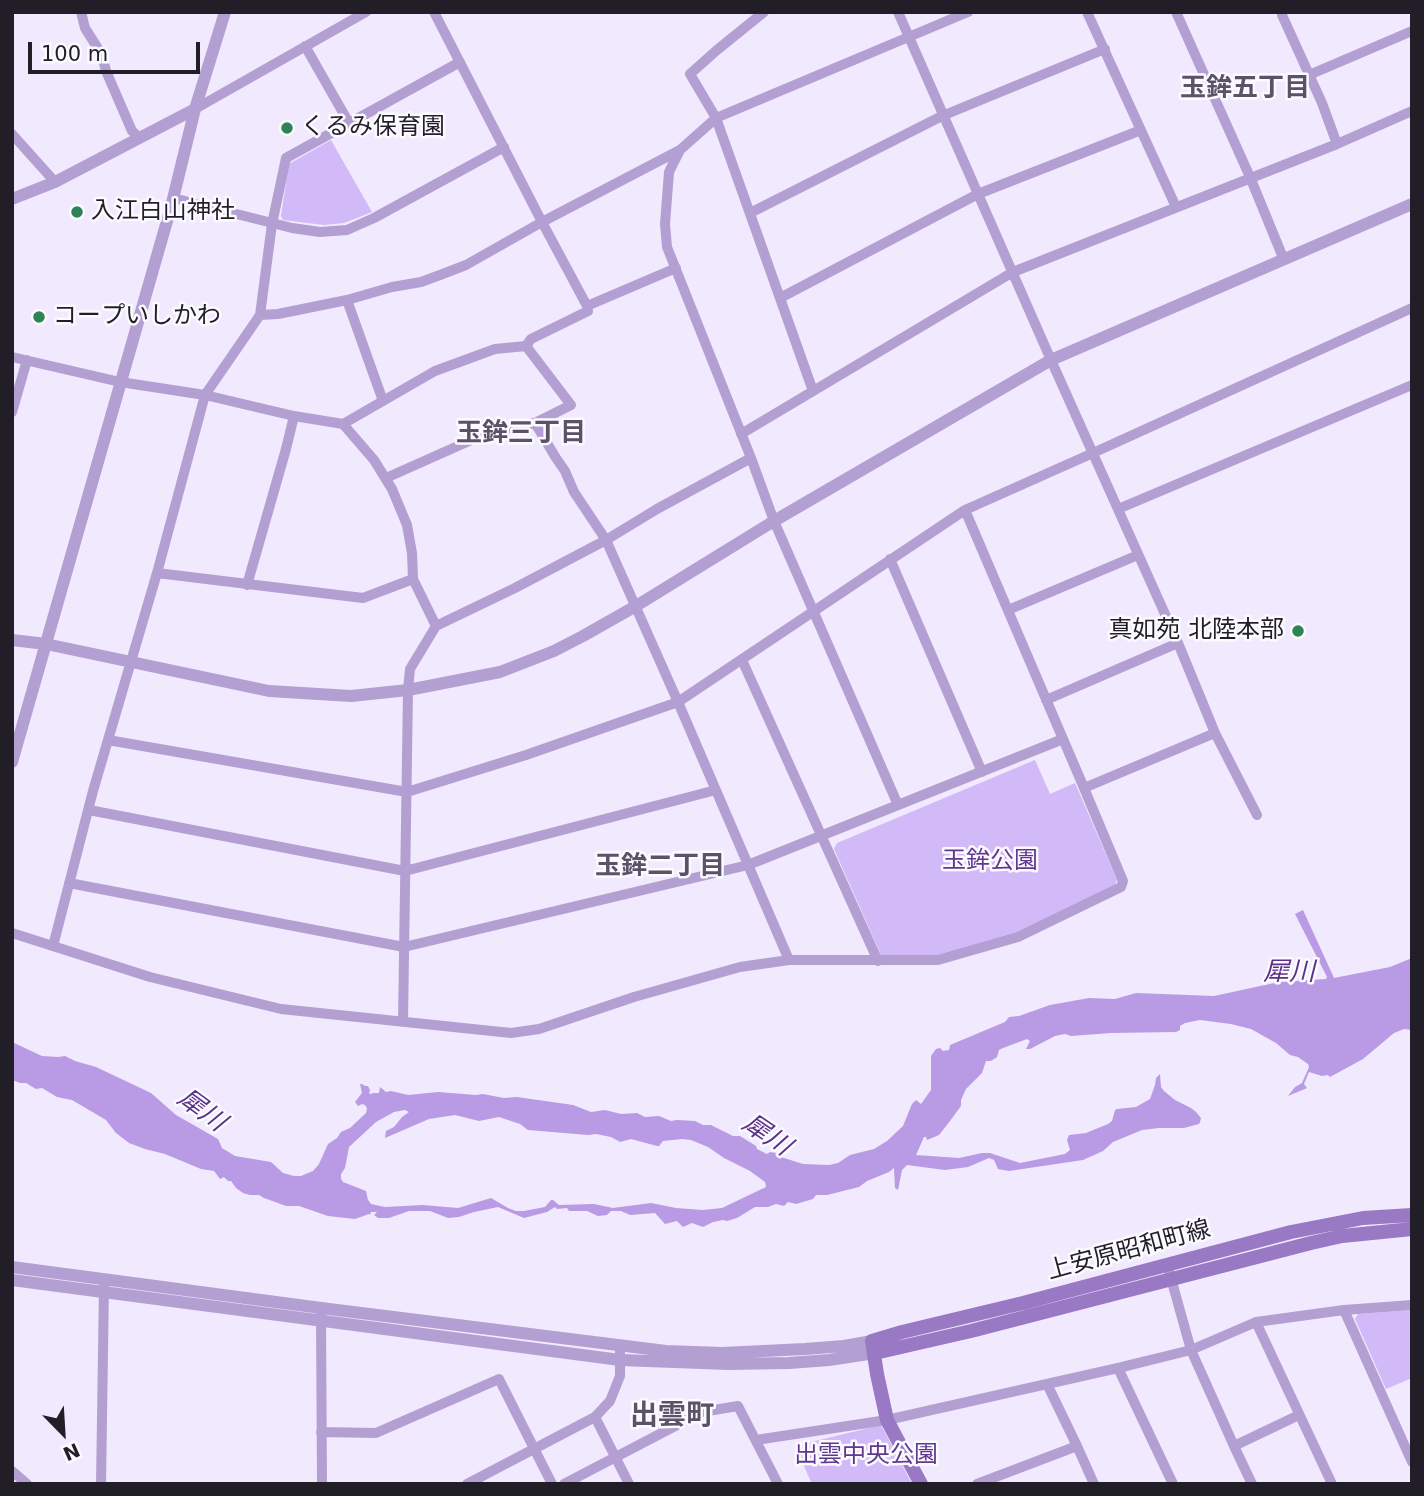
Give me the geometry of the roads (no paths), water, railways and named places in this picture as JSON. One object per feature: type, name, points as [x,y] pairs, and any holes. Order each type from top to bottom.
[{"type":"main road","name":"上安原昭和町線","points":[[873,1347],[902,1332],[1324,1224],[1412,1215]]},
{"type":"main road","name":"上安原昭和町線","points":[[873,1347],[971,1331],[1342,1236],[1412,1229]]},
{"type":"main road","points":[[873,1347],[887,1420],[921,1484]]},
{"type":"street","points":[[81,12],[85,28],[102,55],[106,71],[132,131],[139,137]]},
{"type":"street","points":[[12,762],[173,198],[195,109],[225,12]]},
{"type":"street","points":[[12,199],[55,182],[195,109],[366,12]]},
{"type":"street","points":[[12,357],[120,382],[205,395],[294,416],[344,424],[435,371],[495,349],[526,346],[531,339],[588,311],[434,12]]},
{"type":"street","points":[[764,12],[690,74],[716,118],[813,391]]},
{"type":"street","points":[[898,12],[1178,643],[1215,733],[1256,815]]},
{"type":"street","points":[[260,315],[347,300],[421,282],[466,265],[680,149],[716,118],[968,12]]},
{"type":"street","points":[[1087,12],[1176,207]]},
{"type":"street","points":[[1176,12],[1284,260]]},
{"type":"street","points":[[1282,12],[1337,144]]},
{"type":"street","points":[[1309,75],[1412,32]]},
{"type":"street","points":[[305,46],[349,123]]},
{"type":"street","points":[[750,213],[942,116],[1104,50]]},
{"type":"street","points":[[52,946],[205,395],[260,315],[272,224],[286,158],[460,62]]},
{"type":"street","points":[[741,434],[1013,272],[1337,144],[1412,111]]},
{"type":"street","points":[[780,298],[978,194],[1141,130]]},
{"type":"street","points":[[12,134],[55,182]]},
{"type":"street","points":[[173,198],[292,228],[320,232],[347,230],[504,147]]},
{"type":"street","points":[[680,149],[669,172],[665,224],[667,247],[774,522],[898,805]]},
{"type":"street","points":[[12,640],[46,644],[269,691],[351,696],[408,690],[500,672],[554,652],[636,606],[1051,360],[1412,204]]},
{"type":"street","points":[[587,306],[676,268]]},
{"type":"street","points":[[347,300],[383,401]]},
{"type":"street","points":[[108,740],[407,792],[526,755],[678,702],[965,510],[1412,309]]},
{"type":"street","points":[[386,478],[487,433],[535,422],[571,405],[526,346]]},
{"type":"street","points":[[12,412],[27,360]]},
{"type":"street","points":[[1118,509],[1412,386]]},
{"type":"street","points":[[247,585],[294,416]]},
{"type":"street","points":[[535,422],[606,540],[789,960]]},
{"type":"street","points":[[344,424],[374,460],[392,489],[407,525],[413,579],[436,626]]},
{"type":"street","points":[[403,1022],[408,690],[410,669],[436,626],[606,540],[751,458]]},
{"type":"street","points":[[12,933],[150,977],[281,1009],[511,1033],[538,1030],[634,997],[740,967],[789,960],[938,960],[1018,937],[1121,887],[1123,881],[965,510]]},
{"type":"street","points":[[1008,610],[1138,555]]},
{"type":"street","points":[[890,559],[982,772]]},
{"type":"street","points":[[157,573],[363,598],[413,579]]},
{"type":"street","points":[[1046,700],[1178,643]]},
{"type":"street","points":[[742,660],[878,961]]},
{"type":"street","points":[[1084,789],[1215,733]]},
{"type":"street","points":[[69,883],[404,947],[748,865],[1063,739]]},
{"type":"street","points":[[89,810],[405,871],[716,790]]},
{"type":"street","points":[[1167,1264],[1191,1350],[1252,1484]]},
{"type":"street","points":[[12,1267],[104,1286]]},
{"type":"street","points":[[12,1280],[104,1286],[321,1314],[666,1351],[722,1353],[844,1346],[873,1347]]},
{"type":"street","points":[[101,1484],[104,1286]]},
{"type":"street","points":[[756,1440],[887,1420],[1118,1368],[1191,1350],[1256,1322],[1344,1310],[1412,1305]]},
{"type":"street","points":[[1344,1310],[1412,1462]]},
{"type":"street","points":[[321,1314],[620,1360],[716,1364],[789,1363],[829,1360],[873,1347]]},
{"type":"street","points":[[321,1314],[321,1484]]},
{"type":"street","points":[[1256,1322],[1332,1484]]},
{"type":"street","points":[[467,1484],[595,1417],[610,1401],[620,1376],[620,1346]]},
{"type":"street","points":[[1118,1368],[1173,1484]]},
{"type":"street","points":[[321,1432],[376,1433],[499,1379],[552,1484]]},
{"type":"street","points":[[1047,1384],[1094,1484]]},
{"type":"street","points":[[564,1484],[702,1412],[738,1406],[778,1484]]},
{"type":"street","points":[[1234,1446],[1299,1415]]},
{"type":"street","points":[[595,1417],[629,1484]]},
{"type":"street","points":[[977,1484],[1077,1446]]},
{"type":"street","points":[[12,1471],[27,1484]]},
{"type":"place","name":"くるみ保育園","points":[[287,128]]},
{"type":"place","name":"入江白山神社","points":[[77,212]]},
{"type":"place","name":"コープいしかわ","points":[[39,317]]},
{"type":"place","name":"真如苑 北陸本部","points":[[1298,631]]},
{"type":"district","name":"玉鉾五丁目","points":[[1245,89]]},
{"type":"district","name":"玉鉾三丁目","points":[[521,434]]},
{"type":"district","name":"玉鉾二丁目","points":[[660,867]]},
{"type":"district","name":"出雲町","points":[[672,1417]]},
{"type":"park label","name":"玉鉾公園","points":[[990,862]]},
{"type":"park label","name":"出雲中央公園","points":[[866,1456]]},
{"type":"water label","name":"犀川","points":[[1289,973]]},
{"type":"water label","name":"犀川","points":[[201,1111]]},
{"type":"water label","name":"犀川","points":[[766,1136]]}]
